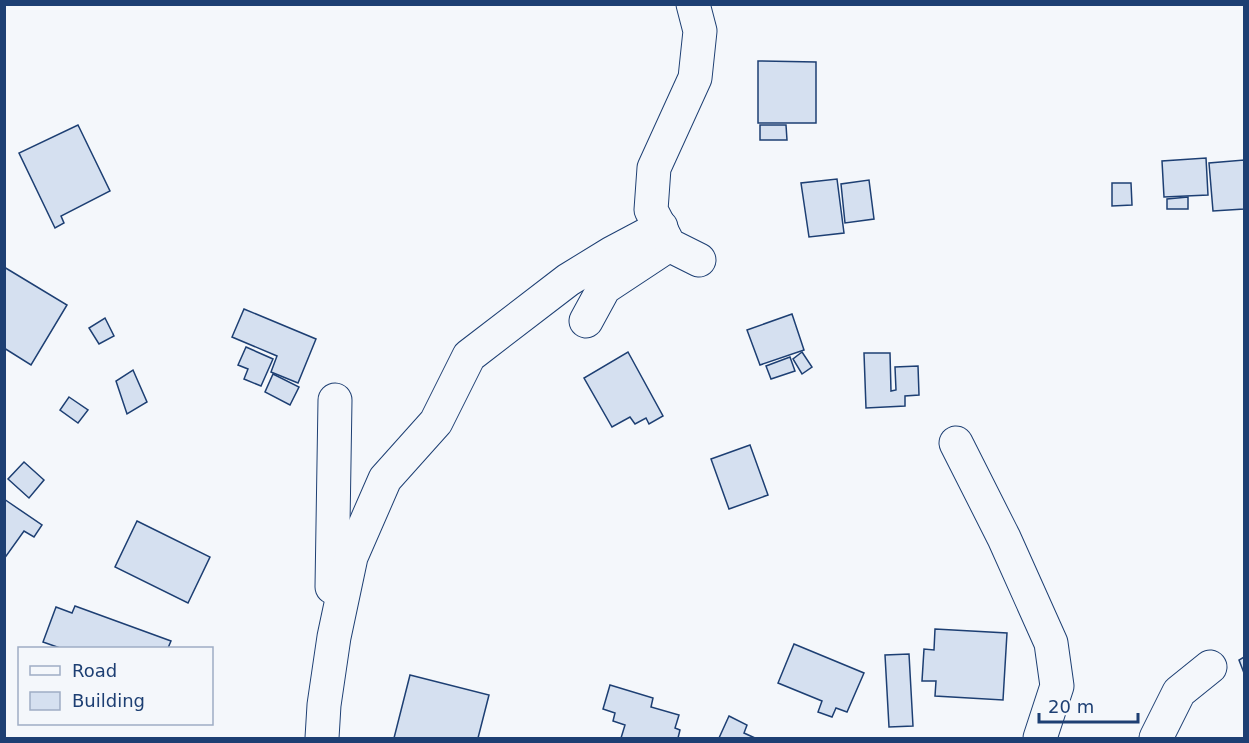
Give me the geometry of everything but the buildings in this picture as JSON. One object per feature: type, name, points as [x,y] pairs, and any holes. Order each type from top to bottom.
[{"type":"street","points":[[693,4],[700,31],[695,78],[654,168],[651,210],[665,236],[699,261]]},
{"type":"street","points":[[586,321],[604,288],[638,264],[665,236]]},
{"type":"street","points":[[322,738],[324,705],[334,637],[351,557],[385,479],[436,422],[469,356],[568,280],[612,254],[665,236]]},
{"type":"street","points":[[334,637],[331,568],[335,400]]},
{"type":"street","points":[[956,443],[1004,538],[1050,643],[1057,686],[1040,738]]},
{"type":"street","points":[[1156,738],[1179,692],[1210,667]]}]
